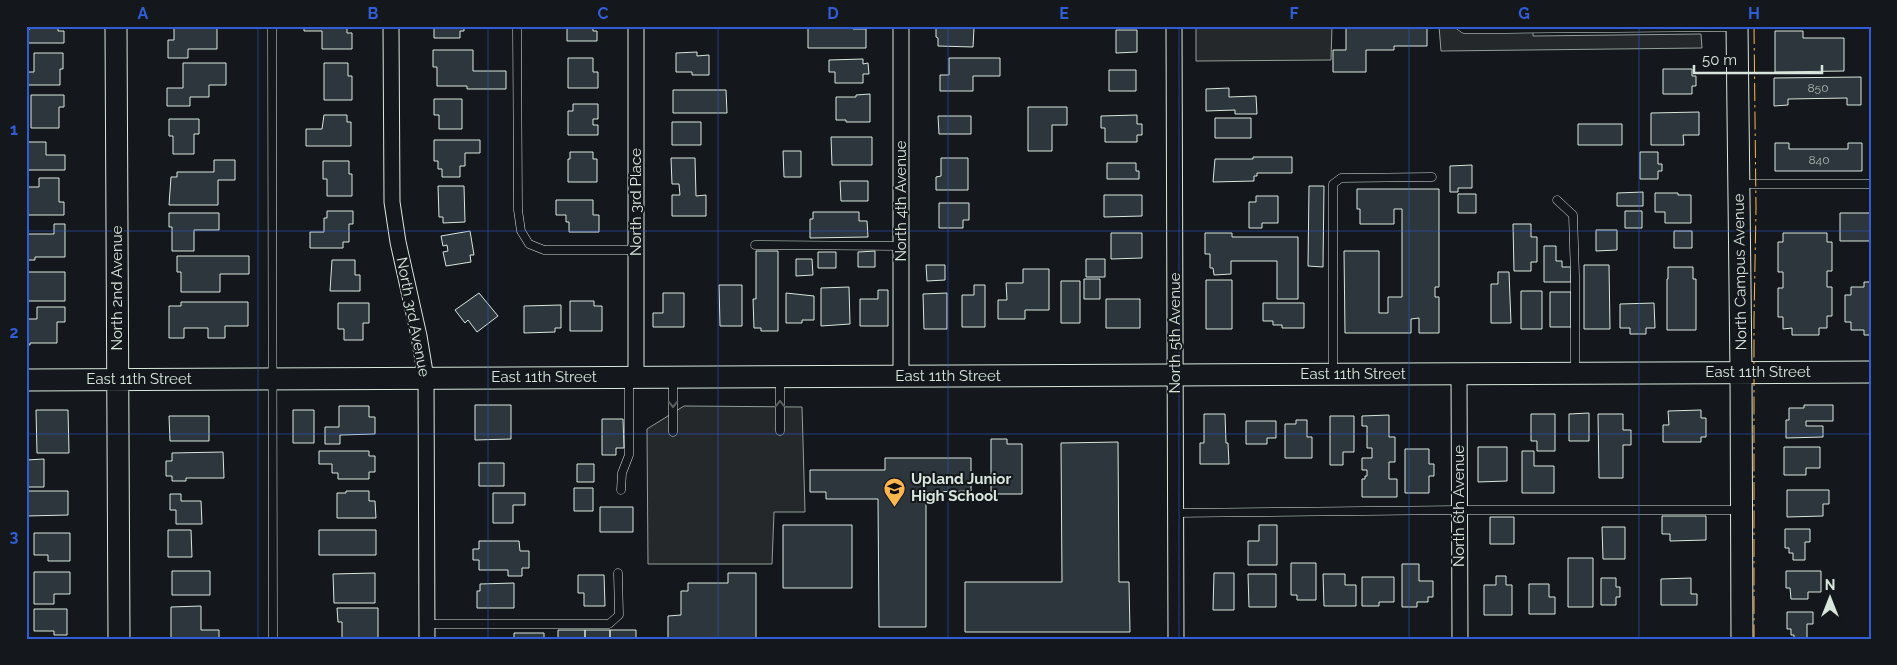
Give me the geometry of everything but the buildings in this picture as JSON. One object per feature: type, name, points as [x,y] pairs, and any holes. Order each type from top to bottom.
[{"type":"street","name":"North 2nd Avenue","points":[[116,26],[119,639]]},
{"type":"street","name":"North 3rd Avenue","points":[[391,26],[392,202],[398,242],[419,336],[426,378],[427,631]]},
{"type":"street","name":"North 3rd Place","points":[[632,377],[636,250],[636,26]]},
{"type":"street","name":"North 4th Avenue","points":[[901,26],[901,376]]},
{"type":"street","name":"North 5th Avenue","points":[[1174,26],[1174,513],[1176,639]]},
{"type":"street","name":"North Campus Avenue","points":[[1737,27],[1742,639]]},
{"type":"street","name":"East 11th Street","points":[[26,380],[1871,372]]},
{"type":"street","name":"North 6th Avenue","points":[[1459,374],[1460,639]]},
{"type":"lane","points":[[272,26],[273,639]]},
{"type":"lane","points":[[517,26],[518,210],[521,231],[529,244],[544,250],[636,250]]},
{"type":"lane","points":[[1460,26],[1464,30],[1505,28],[1737,27]]},
{"type":"lane","points":[[1333,374],[1333,184],[1341,178],[1432,177]]},
{"type":"lane","points":[[1739,184],[1871,184]]},
{"type":"lane","points":[[1557,200],[1573,215],[1575,373]]},
{"type":"lane","points":[[755,245],[901,246]]},
{"type":"lane","points":[[780,376],[780,432]]},
{"type":"lane","points":[[621,490],[622,473],[629,455],[632,377]]},
{"type":"lane","points":[[673,377],[673,432]]},
{"type":"lane","points":[[1174,513],[1741,510]]},
{"type":"lane","points":[[427,631],[609,624],[619,615],[618,573]]},
{"type":"shaded area","points":[[1196,26],[1332,26],[1331,60],[1196,61]]},
{"type":"shaded area","points":[[1439,26],[1533,26],[1533,36],[1701,34],[1702,48],[1441,51]]},
{"type":"shaded area","points":[[684,406],[802,407],[805,512],[774,512],[772,564],[648,564],[647,429]]},
{"type":"power","points":[[1754,26],[1756,208],[1754,639]]},
{"type":"place","name":"Upland Junior High School","points":[[895,507]]}]
